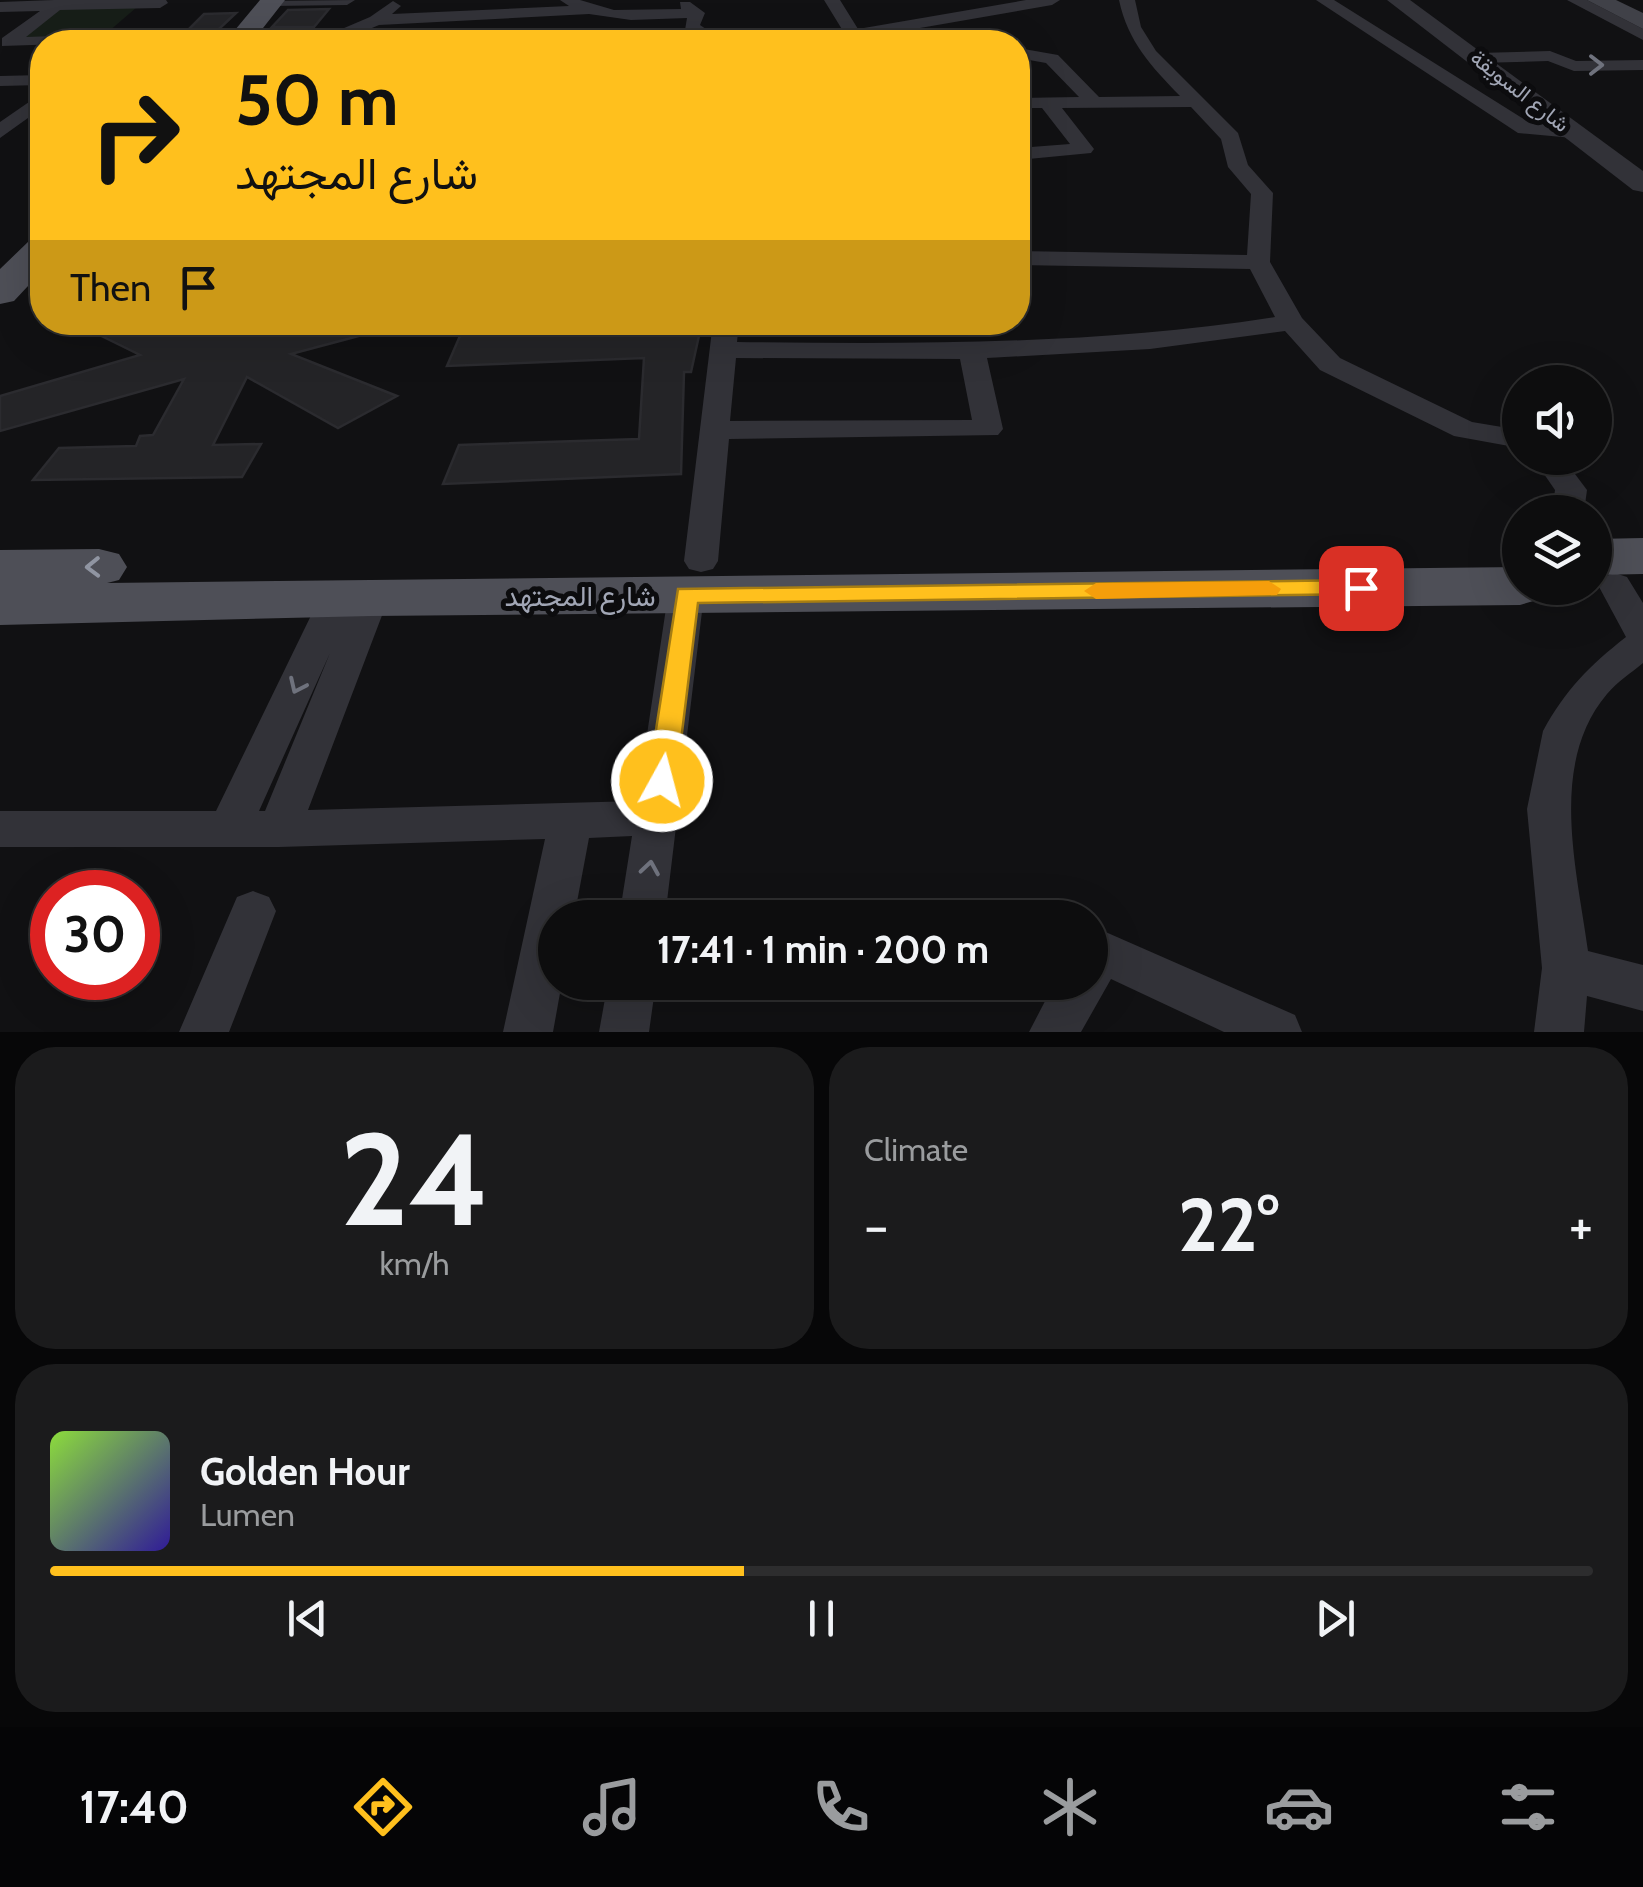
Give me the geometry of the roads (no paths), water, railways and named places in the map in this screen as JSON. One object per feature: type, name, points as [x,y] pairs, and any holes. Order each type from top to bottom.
[{"type":"main road","points":[[1598,0],[1643,22]]},
{"type":"main road","points":[[255,30],[273,1]]},
{"type":"main road","points":[[0,292],[30,266]]},
{"type":"main road","name":"شارع المجتهد","points":[[0,605],[355,597],[694,578],[1502,558]]},
{"type":"main road","name":"شارع المجتهد","points":[[0,568],[1502,586]]},
{"type":"street","points":[[273,1],[346,0]]},
{"type":"street","points":[[353,30],[376,20],[401,0]]},
{"type":"street","points":[[568,0],[586,10]]},
{"type":"street","points":[[677,0],[697,13]]},
{"type":"street","points":[[832,0],[852,30]]},
{"type":"street","points":[[928,0],[960,14]]},
{"type":"street","points":[[895,30],[960,14],[1052,0]]},
{"type":"street","points":[[1127,0],[1133,26],[1149,54],[1231,137],[1238,167],[1262,193],[1258,262],[1291,322],[1330,364],[1464,430],[1502,436]]},
{"type":"street","points":[[1324,0],[1525,129],[1572,132]]},
{"type":"street","name":"شارع السويقة","points":[[1397,0],[1643,184]]},
{"type":"street","points":[[1575,0],[1643,34]]},
{"type":"street","points":[[0,6],[162,2]]},
{"type":"street","points":[[128,30],[162,2]]},
{"type":"street","points":[[4,44],[61,3]]},
{"type":"street","points":[[376,20],[586,10],[626,16],[697,13]]},
{"type":"street","points":[[696,30],[691,27],[697,13]]},
{"type":"street","points":[[4,44],[30,43]]},
{"type":"street","points":[[1550,56],[1546,48],[1643,46]]},
{"type":"street","points":[[1030,55],[1052,59],[1094,102]]},
{"type":"street","points":[[1478,58],[1550,56],[1574,66],[1643,65]]},
{"type":"street","points":[[0,81],[30,80]]},
{"type":"street","points":[[1030,104],[1198,101]]},
{"type":"street","points":[[1030,153],[1084,149],[1048,103]]},
{"type":"street","points":[[0,132],[30,108]]},
{"type":"street","points":[[1614,165],[1643,164]]},
{"type":"street","points":[[1030,258],[1258,262]]},
{"type":"street","points":[[645,900],[694,578],[725,336],[972,352],[1198,340],[1291,322]]},
{"type":"street","points":[[929,335],[931,352]]},
{"type":"street","points":[[715,430],[988,429],[972,352]]},
{"type":"street","points":[[1618,574],[1643,634]]},
{"type":"street","points":[[230,829],[355,597]]},
{"type":"street","points":[[279,829],[355,597]]},
{"type":"street","points":[[1559,1032],[1566,968],[1548,809],[1564,731],[1594,683],[1643,643]]},
{"type":"street","points":[[0,829],[279,829],[657,818]]},
{"type":"street","points":[[528,1032],[571,819]]},
{"type":"street","points":[[204,1032],[253,911]]},
{"type":"street","points":[[1108,954],[1277,1032]]},
{"type":"street","points":[[1566,968],[1643,988]]},
{"type":"street","points":[[624,1032],[629,1000]]},
{"type":"street","points":[[1054,1032],[1072,1000]]}]
